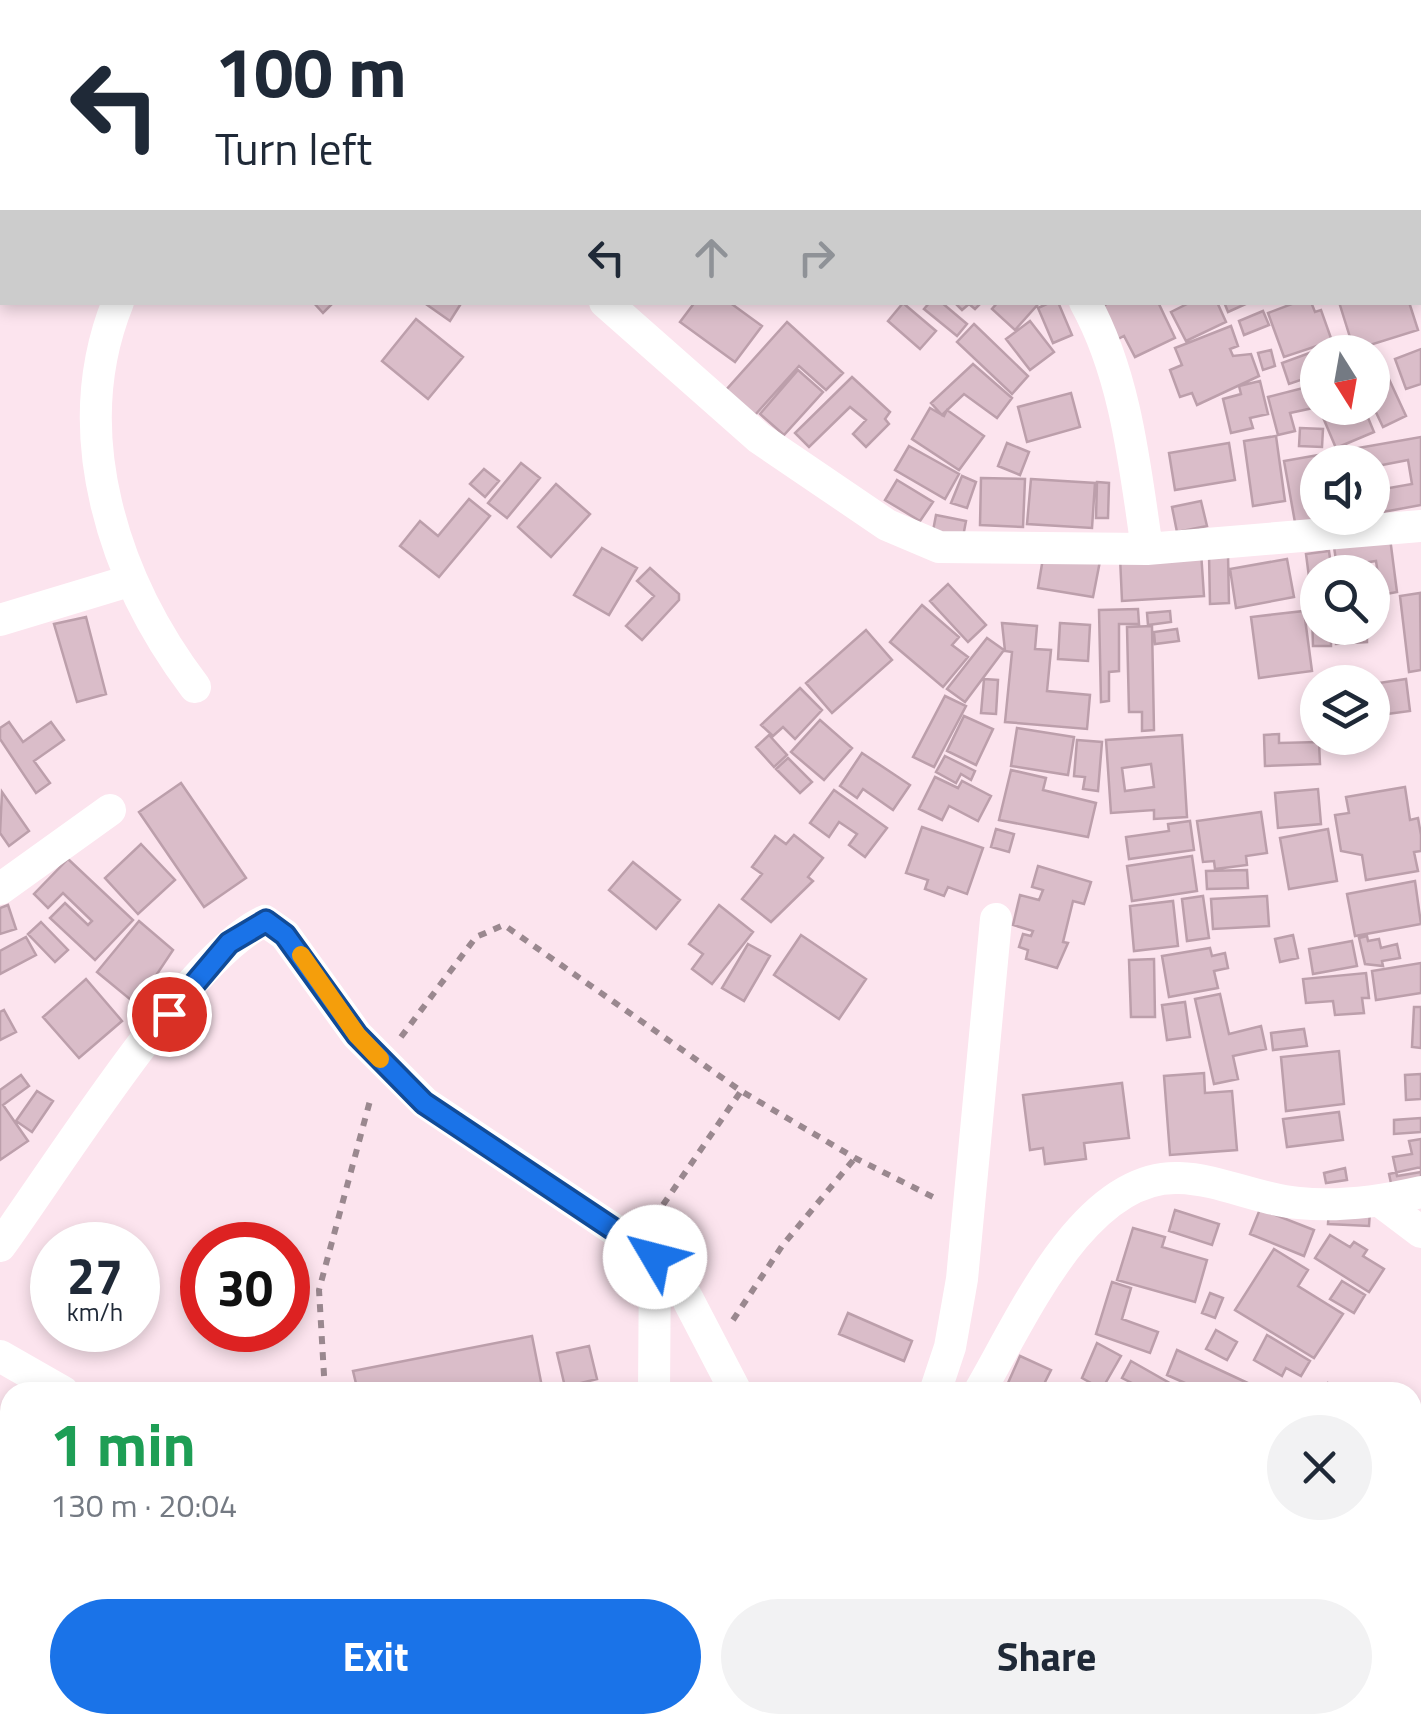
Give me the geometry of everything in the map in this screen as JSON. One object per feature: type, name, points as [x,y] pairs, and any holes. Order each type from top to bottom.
[{"type":"street","points":[[117,305],[98,372],[98,460],[129,581],[158,638],[195,686]]},
{"type":"street","points":[[608,305],[758,438],[911,538],[963,550],[1147,549],[1421,526]]},
{"type":"street","points":[[1087,305],[1097,324],[1125,413],[1147,549]]},
{"type":"street","points":[[0,620],[129,581]]},
{"type":"street","points":[[0,889],[110,810]]},
{"type":"street","points":[[938,1382],[950,1347],[968,1214],[996,919]]},
{"type":"street","points":[[0,1246],[190,988],[246,929],[266,921],[285,935],[357,1035],[424,1103],[645,1250],[684,1292],[731,1382]]},
{"type":"street","points":[[985,1382],[1075,1235],[1104,1204],[1138,1187],[1177,1178],[1299,1204],[1380,1201],[1421,1192]]},
{"type":"street","points":[[1380,1201],[1421,1232]]},
{"type":"street","points":[[645,1250],[653,1382]]},
{"type":"street","points":[[0,1356],[46,1382]]},
{"type":"path","points":[[324,1382],[319,1290],[382,1060],[476,938],[504,925],[741,1092],[856,1158],[968,1214]]},
{"type":"path","points":[[645,1250],[741,1092]]},
{"type":"path","points":[[716,1348],[782,1246],[856,1158]]},
{"type":"building","points":[[427,305],[460,305],[450,321]]},
{"type":"building","points":[[693,305],[733,305],[762,326],[735,362],[680,322]]},
{"type":"building","points":[[905,305],[936,331],[920,349],[888,321]]},
{"type":"building","points":[[927,305],[945,305],[967,324],[957,336],[924,309]]},
{"type":"building","points":[[995,305],[1037,305],[1015,330],[992,309]]},
{"type":"building","points":[[1059,305],[1072,335],[1053,343],[1038,308]]},
{"type":"building","points":[[1105,305],[1159,305],[1175,338],[1135,357],[1124,336],[1110,343],[1095,313]]},
{"type":"building","points":[[1185,305],[1218,305],[1226,322],[1186,341],[1171,312]]},
{"type":"building","points":[[1225,305],[1243,305],[1228,312]]},
{"type":"building","points":[[1289,305],[1312,305],[1315,312],[1321,310],[1330,335],[1300,335],[1300,352],[1284,357],[1268,313]]},
{"type":"building","points":[[1340,305],[1410,305],[1418,330],[1390,339],[1390,335],[1349,335]]},
{"type":"building","points":[[1263,311],[1269,325],[1244,335],[1239,321]]},
{"type":"building","points":[[416,319],[463,357],[428,399],[382,361]]},
{"type":"building","points":[[1030,321],[1054,352],[1030,370],[1006,339]]},
{"type":"building","points":[[787,322],[843,373],[826,390],[799,366],[755,415],[726,390]]},
{"type":"building","points":[[974,324],[1028,376],[1012,394],[957,342]]},
{"type":"building","points":[[1231,326],[1238,346],[1230,349],[1233,356],[1251,354],[1259,376],[1197,405],[1192,393],[1180,397],[1170,370],[1182,365],[1175,348]]},
{"type":"building","points":[[1421,349],[1421,384],[1406,389],[1395,359]]},
{"type":"building","points":[[1271,350],[1275,366],[1263,370],[1258,353]]},
{"type":"building","points":[[1300,356],[1300,380],[1289,384],[1282,363]]},
{"type":"building","points":[[973,364],[1012,398],[997,418],[964,394],[942,415],[931,403]]},
{"type":"building","points":[[798,370],[823,392],[784,435],[760,414]]},
{"type":"building","points":[[852,377],[890,412],[885,419],[889,424],[866,447],[853,434],[866,420],[850,407],[809,447],[795,433]]},
{"type":"building","points":[[1260,381],[1268,414],[1250,418],[1253,428],[1231,433],[1223,399],[1241,394],[1239,386]]},
{"type":"building","points":[[1390,381],[1406,416],[1390,424]]},
{"type":"building","points":[[1300,389],[1300,411],[1290,413],[1295,431],[1278,435],[1268,397]]},
{"type":"building","points":[[1071,393],[1080,427],[1027,442],[1018,407]]},
{"type":"building","points":[[930,408],[944,416],[947,410],[984,436],[959,470],[912,439]]},
{"type":"building","points":[[1326,425],[1371,425],[1374,432],[1335,445]]},
{"type":"building","points":[[1300,428],[1323,429],[1322,445],[1299,446]]},
{"type":"building","points":[[1276,436],[1285,501],[1253,506],[1244,441]]},
{"type":"building","points":[[1421,437],[1421,505],[1390,511],[1390,488],[1412,484],[1408,460],[1390,464],[1390,445],[1375,445]]},
{"type":"building","points":[[1007,443],[1029,452],[1020,475],[998,466]]},
{"type":"building","points":[[1229,443],[1235,480],[1175,490],[1169,453]]},
{"type":"building","points":[[909,446],[959,474],[945,499],[895,470]]},
{"type":"building","points":[[1300,458],[1300,527],[1296,528],[1284,461]]},
{"type":"building","points":[[521,463],[540,478],[507,518],[488,503]]},
{"type":"building","points":[[484,469],[499,481],[485,497],[470,484]]},
{"type":"building","points":[[962,476],[976,482],[967,508],[951,503]]},
{"type":"building","points":[[981,478],[1025,479],[1023,527],[980,525]]},
{"type":"building","points":[[1031,479],[1095,483],[1092,528],[1027,524]]},
{"type":"building","points":[[897,480],[933,502],[920,521],[885,500]]},
{"type":"building","points":[[1097,482],[1109,483],[1108,518],[1096,518]]},
{"type":"building","points":[[556,484],[590,514],[551,557],[518,527]]},
{"type":"building","points":[[469,499],[490,516],[439,577],[400,546],[420,521],[438,536]]},
{"type":"building","points":[[1201,501],[1207,526],[1177,532],[1172,507]]},
{"type":"building","points":[[936,515],[966,521],[962,542],[932,536]]},
{"type":"building","points":[[1390,538],[1397,592],[1390,593],[1390,555],[1335,555],[1334,547]]},
{"type":"building","points":[[602,548],[637,568],[609,615],[574,595]]},
{"type":"building","points":[[1044,552],[1100,561],[1093,597],[1038,588]]},
{"type":"building","points":[[1201,552],[1204,596],[1122,601],[1120,557]]},
{"type":"building","points":[[1209,554],[1228,554],[1229,603],[1210,604]]},
{"type":"building","points":[[1287,559],[1294,597],[1236,608],[1230,569]]},
{"type":"building","points":[[650,568],[679,594],[679,600],[642,640],[626,626],[654,596],[637,581]]},
{"type":"building","points":[[948,584],[986,625],[968,642],[930,601]]},
{"type":"building","points":[[1420,593],[1421,670],[1409,672],[1400,596]]},
{"type":"building","points":[[922,605],[959,637],[952,645],[968,657],[943,687],[890,642]]},
{"type":"building","points":[[1138,609],[1139,624],[1119,624],[1119,671],[1109,672],[1109,701],[1101,702],[1099,610]]},
{"type":"building","points":[[1170,611],[1171,622],[1148,625],[1147,613]]},
{"type":"building","points":[[1300,611],[1300,645],[1309,645],[1311,665],[1300,665],[1300,673],[1259,678],[1251,617]]},
{"type":"building","points":[[86,617],[106,694],[77,702],[54,624]]},
{"type":"building","points":[[1002,623],[1037,626],[1035,649],[1051,650],[1047,691],[1090,695],[1087,729],[1005,722],[1012,652],[1005,651]]},
{"type":"building","points":[[1060,623],[1090,625],[1088,661],[1058,659]]},
{"type":"building","points":[[1152,626],[1154,730],[1142,731],[1142,712],[1129,712],[1127,627]]},
{"type":"building","points":[[1177,629],[1179,641],[1155,644],[1154,632]]},
{"type":"building","points":[[866,630],[892,660],[832,713],[806,683]]},
{"type":"building","points":[[987,638],[1004,650],[965,702],[947,689]]},
{"type":"building","points":[[984,679],[998,680],[996,714],[981,713]]},
{"type":"building","points":[[1406,679],[1410,711],[1390,714],[1390,681]]},
{"type":"building","points":[[800,688],[822,710],[795,739],[783,727],[773,736],[761,725]]},
{"type":"building","points":[[945,696],[966,706],[934,767],[913,757]]},
{"type":"building","points":[[964,716],[993,729],[976,765],[947,751]]},
{"type":"building","points":[[820,720],[852,748],[824,780],[791,752]]},
{"type":"building","points":[[9,722],[23,742],[51,722],[64,740],[34,761],[50,783],[36,793],[0,739],[0,728]]},
{"type":"building","points":[[1017,728],[1074,737],[1068,775],[1011,766]]},
{"type":"building","points":[[1279,734],[1279,743],[1300,742],[1300,755],[1320,755],[1320,764],[1265,766],[1264,735]]},
{"type":"building","points":[[769,735],[787,755],[774,767],[756,747]]},
{"type":"building","points":[[1182,735],[1187,817],[1154,819],[1154,810],[1111,813],[1106,740]],"holes":[[[1151,764],[1154,787],[1125,791],[1122,768]]]},
{"type":"building","points":[[1077,740],[1102,742],[1098,791],[1083,789],[1085,777],[1074,776]]},
{"type":"building","points":[[862,753],[910,785],[893,810],[863,789],[857,798],[840,786]]},
{"type":"building","points":[[945,756],[975,771],[971,780],[961,774],[956,783],[936,772]]},
{"type":"building","points":[[788,758],[812,782],[800,793],[776,769]]},
{"type":"building","points":[[1011,770],[1046,778],[1043,790],[1096,803],[1088,837],[999,820]]},
{"type":"building","points":[[935,777],[958,788],[962,781],[991,796],[978,821],[949,806],[942,820],[919,809]]},
{"type":"building","points":[[181,783],[246,878],[204,907],[139,812]]},
{"type":"building","points":[[1405,787],[1410,820],[1418,818],[1421,835],[1421,851],[1414,852],[1418,871],[1366,880],[1362,855],[1341,851],[1335,815],[1349,813],[1346,797]]},
{"type":"building","points":[[1318,789],[1321,824],[1278,828],[1275,793]]},
{"type":"building","points":[[834,790],[887,828],[865,857],[849,845],[857,834],[839,822],[829,837],[810,823]]},
{"type":"building","points":[[2,792],[29,831],[9,846],[0,833]]},
{"type":"building","points":[[1261,812],[1267,853],[1246,856],[1247,865],[1215,869],[1214,861],[1203,862],[1197,821]]},
{"type":"building","points":[[1190,821],[1194,850],[1129,859],[1126,837],[1169,831],[1168,824]]},
{"type":"building","points":[[922,827],[983,848],[967,894],[948,887],[944,896],[925,889],[928,880],[906,873]]},
{"type":"building","points":[[996,829],[1014,834],[1009,852],[991,847]]},
{"type":"building","points":[[1328,829],[1337,881],[1289,889],[1280,838]]},
{"type":"building","points":[[794,835],[823,858],[808,877],[813,881],[771,922],[742,899],[762,874],[752,867],[775,836],[786,844]]},
{"type":"building","points":[[141,844],[175,880],[138,914],[105,878]]},
{"type":"building","points":[[1192,856],[1197,891],[1132,901],[1127,866]]},
{"type":"building","points":[[68,859],[133,920],[95,960],[50,918],[65,903],[88,925],[92,921],[63,893],[48,908],[34,894]]},
{"type":"building","points":[[633,862],[680,900],[656,929],[609,890]]},
{"type":"building","points":[[1038,866],[1091,882],[1084,904],[1073,901],[1063,942],[1068,943],[1057,968],[1026,959],[1028,950],[1019,947],[1023,934],[1031,936],[1033,931],[1013,925],[1020,895],[1039,900],[1043,890],[1032,887]]},
{"type":"building","points":[[1247,870],[1248,888],[1207,889],[1206,871]]},
{"type":"building","points":[[1415,881],[1421,924],[1355,936],[1347,894]]},
{"type":"building","points":[[1203,896],[1209,938],[1187,941],[1182,899]]},
{"type":"building","points":[[1267,896],[1269,926],[1213,929],[1211,899]]},
{"type":"building","points":[[1173,901],[1178,946],[1134,951],[1130,906]]},
{"type":"building","points":[[8,905],[16,929],[0,934],[0,908]]},
{"type":"building","points":[[719,905],[753,932],[712,984],[692,969],[703,954],[689,944]]},
{"type":"building","points":[[139,921],[173,950],[145,992],[140,988],[131,1000],[97,972]]},
{"type":"building","points":[[41,922],[68,950],[55,962],[28,934]]},
{"type":"building","points":[[801,935],[866,979],[839,1019],[774,975]]},
{"type":"building","points":[[1293,935],[1298,958],[1280,962],[1275,939]]},
{"type":"building","points":[[1367,936],[1368,941],[1379,939],[1381,948],[1397,944],[1400,958],[1382,961],[1383,966],[1365,964],[1359,938]]},
{"type":"building","points":[[26,937],[36,955],[0,974],[0,951]]},
{"type":"building","points":[[1352,941],[1357,966],[1313,974],[1309,949]]},
{"type":"building","points":[[748,944],[770,956],[744,1001],[722,988]]},
{"type":"building","points":[[1210,948],[1212,956],[1225,953],[1228,968],[1214,971],[1218,988],[1169,997],[1162,956]]},
{"type":"building","points":[[1154,959],[1155,1017],[1131,1017],[1129,960]]},
{"type":"building","points":[[1421,963],[1421,993],[1376,1000],[1372,971]]},
{"type":"building","points":[[1366,973],[1369,998],[1362,998],[1364,1013],[1335,1015],[1333,1001],[1306,1003],[1303,979]]},
{"type":"building","points":[[86,979],[122,1021],[79,1058],[43,1017]]},
{"type":"building","points":[[1220,994],[1229,1034],[1261,1026],[1266,1049],[1233,1056],[1238,1079],[1214,1084],[1195,999]]},
{"type":"building","points":[[1185,1002],[1190,1037],[1167,1040],[1162,1005]]},
{"type":"building","points":[[1414,1007],[1421,1007],[1421,1048],[1412,1047]]},
{"type":"building","points":[[4,1010],[16,1032],[0,1040],[0,1012]]},
{"type":"building","points":[[1304,1029],[1307,1046],[1273,1050],[1271,1033]]},
{"type":"building","points":[[1339,1051],[1344,1104],[1286,1111],[1281,1057]]},
{"type":"building","points":[[1204,1073],[1205,1093],[1232,1091],[1237,1150],[1170,1155],[1164,1076]]},
{"type":"building","points":[[1421,1074],[1421,1099],[1406,1100],[1405,1075]]},
{"type":"building","points":[[21,1075],[29,1086],[3,1105],[28,1141],[0,1160],[0,1090]]},
{"type":"building","points":[[1122,1083],[1129,1138],[1084,1143],[1086,1159],[1045,1164],[1043,1148],[1030,1150],[1023,1095]]},
{"type":"building","points":[[37,1091],[53,1101],[32,1132],[16,1121]]},
{"type":"building","points":[[1339,1112],[1343,1140],[1287,1147],[1283,1119]]},
{"type":"building","points":[[1421,1118],[1421,1132],[1394,1134],[1394,1120]]},
{"type":"building","points":[[1421,1139],[1421,1172],[1397,1176],[1393,1157],[1412,1154],[1409,1141]]},
{"type":"building","points":[[1421,1167],[1421,1182],[1392,1188],[1389,1174]]},
{"type":"building","points":[[1345,1168],[1347,1180],[1326,1183],[1324,1173]]},
{"type":"building","points":[[1260,1209],[1314,1230],[1304,1256],[1250,1234]]},
{"type":"building","points":[[1329,1209],[1370,1211],[1369,1226],[1328,1224]]},
{"type":"building","points":[[1175,1210],[1219,1224],[1212,1245],[1169,1231]]},
{"type":"building","points":[[1133,1228],[1165,1237],[1162,1247],[1207,1260],[1195,1302],[1117,1280]]},
{"type":"building","points":[[1330,1235],[1350,1247],[1354,1242],[1367,1250],[1363,1256],[1384,1269],[1369,1292],[1315,1258]]},
{"type":"building","points":[[1274,1249],[1308,1270],[1298,1286],[1343,1314],[1314,1358],[1235,1310]]},
{"type":"building","points":[[1342,1281],[1365,1295],[1354,1313],[1330,1299]]},
{"type":"building","points":[[1112,1282],[1131,1288],[1122,1319],[1158,1332],[1150,1353],[1096,1334]]},
{"type":"building","points":[[1210,1293],[1223,1298],[1215,1318],[1202,1313]]},
{"type":"building","points":[[848,1313],[912,1341],[904,1361],[839,1334]]},
{"type":"building","points":[[1216,1330],[1237,1342],[1227,1360],[1206,1349]]},
{"type":"building","points":[[1267,1335],[1310,1361],[1301,1376],[1286,1368],[1282,1376],[1254,1360]]},
{"type":"building","points":[[532,1336],[541,1382],[356,1382],[353,1371]]},
{"type":"building","points":[[1097,1343],[1121,1356],[1106,1382],[1082,1378]]},
{"type":"building","points":[[589,1346],[597,1379],[564,1382],[557,1353]]},
{"type":"building","points":[[1177,1350],[1246,1382],[1183,1382],[1167,1375]]},
{"type":"building","points":[[1020,1356],[1051,1370],[1045,1382],[1008,1382]]},
{"type":"building","points":[[1131,1361],[1168,1382],[1130,1382],[1122,1378]]},
{"type":"slow traffic","points":[[301,955],[357,1035],[380,1059]]},
{"type":"route","points":[[169,1014],[229,943],[246,929],[266,921],[285,935],[357,1035],[424,1103],[655,1257]]}]
